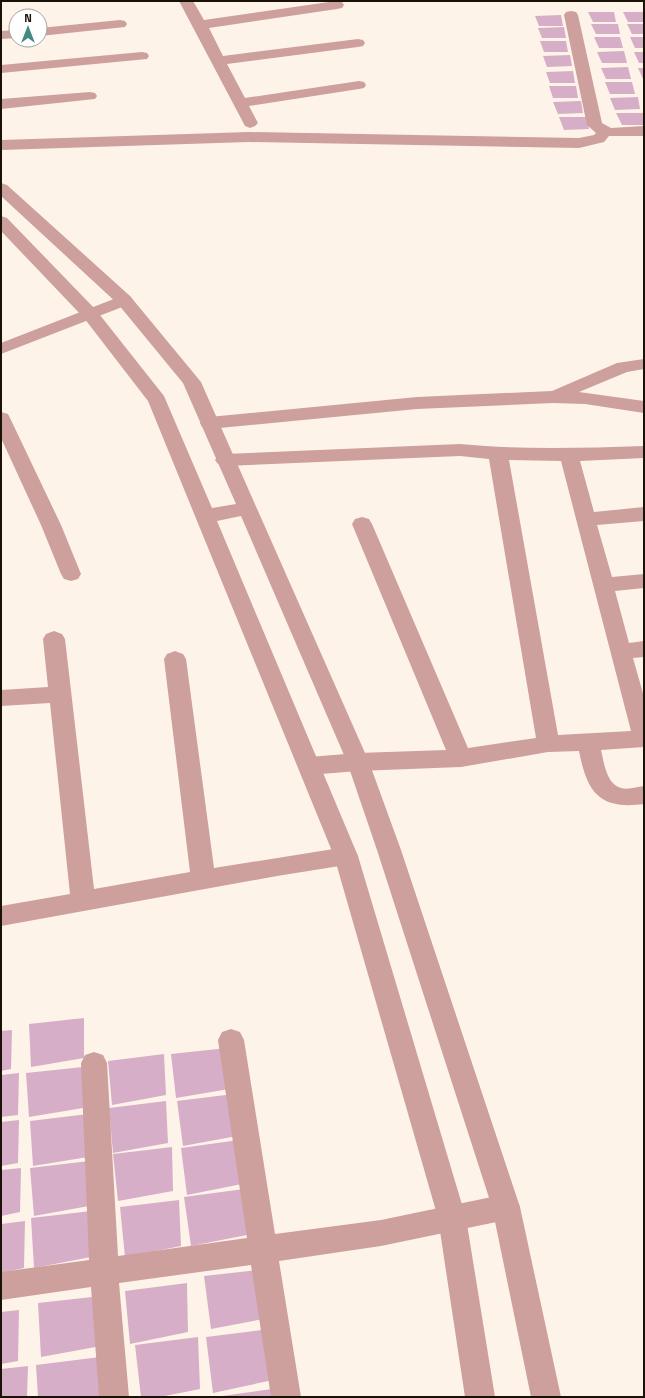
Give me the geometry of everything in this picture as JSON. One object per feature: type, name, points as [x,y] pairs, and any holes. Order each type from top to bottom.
[{"type":"street","points":[[186,1],[219,61],[250,123]]},
{"type":"street","points":[[200,25],[337,5]]},
{"type":"street","points":[[571,15],[595,124],[599,129],[605,132],[644,131]]},
{"type":"street","points":[[48,31],[120,24]]},
{"type":"street","points":[[219,61],[358,43]]},
{"type":"street","points":[[1,69],[142,56]]},
{"type":"street","points":[[241,104],[359,85]]},
{"type":"street","points":[[1,104],[90,96]]},
{"type":"street","points":[[1,145],[249,137],[579,143],[599,139],[605,132]]},
{"type":"street","points":[[1,188],[124,300],[192,382],[246,509],[358,762],[389,850],[506,1207],[546,1397]]},
{"type":"street","points":[[4,228],[90,314],[157,400],[346,856],[452,1218],[480,1397]]},
{"type":"street","points":[[1,349],[124,300]]},
{"type":"street","points":[[553,397],[623,367],[644,364]]},
{"type":"street","points":[[209,422],[410,404],[553,397],[585,398],[644,407]]},
{"type":"street","points":[[1,418],[51,525],[70,574]]},
{"type":"street","points":[[225,460],[460,450],[498,454],[569,455],[644,452]]},
{"type":"street","points":[[498,454],[548,744]]},
{"type":"street","points":[[309,766],[358,762],[461,758],[548,744],[644,739],[569,455]]},
{"type":"street","points":[[206,516],[246,509]]},
{"type":"street","points":[[586,519],[644,514]]},
{"type":"street","points":[[362,524],[461,758]]},
{"type":"street","points":[[604,585],[644,581]]},
{"type":"street","points":[[54,639],[83,900]]},
{"type":"street","points":[[621,652],[644,649]]},
{"type":"street","points":[[175,659],[204,879]]},
{"type":"street","points":[[1,698],[60,694]]},
{"type":"street","points":[[588,742],[596,779],[602,786],[610,793],[622,797],[644,795]]},
{"type":"street","points":[[1,916],[83,900],[346,856]]},
{"type":"street","points":[[231,1040],[286,1397]]},
{"type":"street","points":[[94,1063],[104,1272],[114,1397]]},
{"type":"street","points":[[1,1286],[381,1233],[506,1207]]},
{"type":"building","points":[[588,12],[614,12],[616,22],[593,22]]},
{"type":"building","points":[[623,12],[644,12],[644,22],[628,22]]},
{"type":"building","points":[[561,15],[563,26],[539,26],[535,16]]},
{"type":"building","points":[[591,24],[618,24],[620,34],[596,34]]},
{"type":"building","points":[[627,24],[644,24],[644,34],[632,34]]},
{"type":"building","points":[[564,27],[566,38],[542,38],[538,28]]},
{"type":"building","points":[[594,37],[620,37],[623,48],[599,48]]},
{"type":"building","points":[[630,37],[644,37],[644,48],[635,48]]},
{"type":"building","points":[[540,41],[566,41],[568,52],[544,52]]},
{"type":"building","points":[[624,51],[627,63],[602,63],[597,52]]},
{"type":"building","points":[[634,52],[644,52],[644,63],[639,63]]},
{"type":"building","points":[[570,55],[572,66],[547,67],[543,56]]},
{"type":"building","points":[[628,67],[631,79],[606,79],[601,68]]},
{"type":"building","points":[[638,68],[644,68],[644,81]]},
{"type":"building","points":[[573,71],[575,83],[550,83],[546,72]]},
{"type":"building","points":[[605,82],[632,82],[635,94],[610,94]]},
{"type":"building","points":[[549,86],[576,86],[578,98],[553,98]]},
{"type":"building","points":[[638,97],[640,109],[615,110],[610,98]]},
{"type":"building","points":[[581,101],[583,113],[558,114],[553,102]]},
{"type":"building","points":[[616,113],[644,113],[644,125],[622,125]]},
{"type":"building","points":[[559,117],[587,117],[589,129],[564,130]]},
{"type":"building","points":[[84,1018],[84,1058],[31,1067],[29,1024]]},
{"type":"building","points":[[12,1030],[11,1069],[1,1071],[1,1031]]},
{"type":"building","points":[[227,1048],[229,1089],[176,1098],[171,1054]]},
{"type":"building","points":[[164,1054],[166,1095],[112,1105],[108,1061]]},
{"type":"building","points":[[83,1067],[83,1108],[29,1117],[26,1073]]},
{"type":"building","points":[[19,1073],[18,1115],[1,1117],[1,1075]]},
{"type":"building","points":[[234,1094],[237,1136],[183,1146],[177,1101]]},
{"type":"building","points":[[166,1101],[168,1143],[113,1153],[109,1108]]},
{"type":"building","points":[[88,1114],[88,1157],[33,1166],[30,1121]]},
{"type":"building","points":[[19,1120],[18,1163],[1,1166],[1,1122]]},
{"type":"building","points":[[239,1140],[242,1184],[187,1195],[181,1148]]},
{"type":"building","points":[[172,1147],[173,1191],[118,1201],[113,1154]]},
{"type":"building","points":[[89,1161],[89,1206],[34,1216],[30,1168]]},
{"type":"building","points":[[21,1168],[20,1212],[1,1216],[1,1170]]},
{"type":"building","points":[[244,1189],[247,1235],[191,1246],[184,1197]]},
{"type":"building","points":[[179,1200],[181,1246],[125,1257],[120,1207]]},
{"type":"building","points":[[91,1211],[91,1257],[34,1268],[31,1218]]},
{"type":"building","points":[[25,1221],[24,1268],[1,1273],[1,1224]]},
{"type":"building","points":[[266,1269],[269,1318],[211,1329],[204,1276]]},
{"type":"building","points":[[187,1283],[188,1332],[130,1344],[125,1291]]},
{"type":"building","points":[[101,1296],[101,1346],[41,1357],[38,1303]]},
{"type":"building","points":[[19,1310],[18,1361],[1,1364],[1,1312]]},
{"type":"building","points":[[269,1329],[273,1380],[213,1393],[206,1337]]},
{"type":"building","points":[[198,1337],[200,1389],[160,1397],[141,1397],[135,1345]]},
{"type":"building","points":[[100,1357],[100,1397],[38,1397],[36,1365]]},
{"type":"building","points":[[28,1366],[27,1397],[1,1397],[1,1369]]},
{"type":"building","points":[[279,1388],[279,1397],[222,1397],[222,1396]]}]
